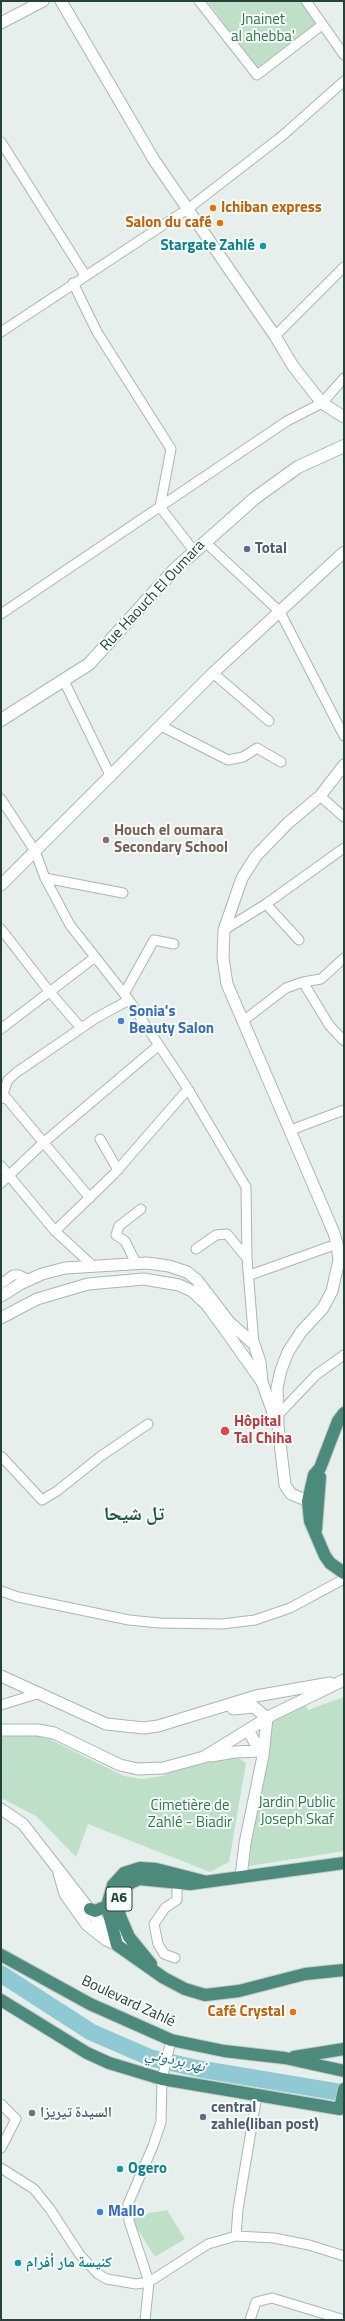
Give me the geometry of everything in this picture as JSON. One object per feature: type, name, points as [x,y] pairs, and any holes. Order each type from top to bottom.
[{"type":"highway","points":[[344,1414],[338,1421],[320,1468],[312,1498],[315,1536],[330,1563],[344,1573]]},
{"type":"highway","name":"A6","points":[[344,1863],[190,1884],[139,1880],[127,1885],[120,1894],[118,1902],[122,1932],[118,1945],[164,1978],[195,1993],[213,1995],[305,1974],[344,1970]]},
{"type":"highway","name":"A6","points":[[164,1978],[122,1932],[107,1906],[112,1885],[124,1873],[131,1869],[140,1868],[156,1869],[204,1881]]},
{"type":"highway","points":[[90,1909],[95,1911],[107,1906]]},
{"type":"highway","name":"Boulevard Zahlé","points":[[1,1955],[90,2004],[170,2045],[285,2058],[344,2071]]},
{"type":"highway","points":[[1,2000],[87,2053],[109,2063],[162,2076],[257,2095],[342,2107],[344,2089]]},
{"type":"highway","points":[[285,2058],[344,2049]]},
{"type":"main road","name":"Rue Haouch El Oumara","points":[[1,720],[89,664],[204,541],[256,498],[298,467],[344,446]]},
{"type":"street","points":[[1,23],[43,1]]},
{"type":"street","points":[[61,1],[154,160],[189,208],[275,336],[293,366],[322,403],[344,417]]},
{"type":"street","points":[[199,1],[257,75],[322,25]]},
{"type":"street","points":[[306,1],[344,55]]},
{"type":"street","points":[[1,332],[85,275],[189,208],[282,136],[344,81]]},
{"type":"street","points":[[1,142],[85,275]]},
{"type":"street","points":[[275,336],[344,267]]},
{"type":"street","points":[[73,283],[97,332],[171,449],[160,507],[194,551]]},
{"type":"street","points":[[1,614],[287,421],[322,403],[344,378]]},
{"type":"street","points":[[204,541],[280,612],[344,736]]},
{"type":"street","points":[[1,885],[58,826],[111,777],[213,673],[344,552]]},
{"type":"street","points":[[213,673],[269,721]]},
{"type":"street","points":[[64,681],[111,777]]},
{"type":"street","points":[[161,726],[228,760],[243,758],[257,748],[281,762]]},
{"type":"street","points":[[312,1498],[291,1494],[286,1485],[278,1426],[277,1388],[281,1370],[288,1352],[301,1332],[323,1308],[332,1291],[339,1260],[337,1244],[291,1130],[227,984],[223,958],[224,930],[242,878],[256,856],[288,823],[320,796],[344,764]]},
{"type":"street","points":[[320,796],[344,817]]},
{"type":"street","points":[[1,799],[35,851],[45,878],[70,925],[94,958],[126,997],[159,1045],[188,1089],[246,1187],[247,1258],[250,1275],[254,1344],[260,1362],[262,1382],[278,1426]]},
{"type":"street","points":[[224,930],[266,904],[344,848]]},
{"type":"street","points":[[45,878],[123,893]]},
{"type":"street","points":[[266,904],[299,940]]},
{"type":"street","points":[[1,929],[48,992],[81,1028]]},
{"type":"street","points":[[90,1198],[2,1096],[8,1080],[17,1072],[126,997],[154,940],[174,944]]},
{"type":"street","points":[[1,1029],[94,958]]},
{"type":"street","points":[[243,1021],[286,988],[303,982],[322,979],[344,958]]},
{"type":"street","points":[[303,982],[329,1025],[344,1041]]},
{"type":"street","points":[[1,1183],[43,1143],[159,1045]]},
{"type":"street","points":[[56,1231],[118,1170],[188,1089]]},
{"type":"street","points":[[291,1130],[344,1110]]},
{"type":"street","points":[[100,1139],[118,1170]]},
{"type":"street","points":[[1,1166],[56,1231],[92,1265]]},
{"type":"street","points":[[136,1263],[125,1241],[116,1235],[119,1226],[141,1209]]},
{"type":"street","points":[[196,1249],[216,1235],[227,1234],[247,1258]]},
{"type":"street","points":[[250,1275],[337,1244]]},
{"type":"street","points":[[1,1296],[29,1280],[65,1268],[136,1263],[169,1266],[187,1272],[206,1290],[230,1323],[254,1344]]},
{"type":"street","points":[[144,1279],[147,1263]]},
{"type":"street","points":[[179,1285],[187,1272]]},
{"type":"street","points":[[1,1284],[12,1275],[19,1275],[29,1280]]},
{"type":"street","points":[[1,1318],[37,1299],[71,1288],[144,1279],[179,1285],[192,1291],[206,1304],[262,1382]]},
{"type":"street","points":[[278,1415],[304,1386],[344,1355]]},
{"type":"street","points":[[1,1456],[42,1500],[57,1491],[102,1456],[148,1424]]},
{"type":"street","points":[[1,1591],[18,1597],[129,1620],[159,1624],[222,1624],[255,1620],[290,1608],[344,1579]]},
{"type":"street","points":[[1,1676],[106,1724],[130,1728],[158,1726],[273,1693],[344,1680],[267,1718],[204,1757]]},
{"type":"street","points":[[1,1705],[40,1693]]},
{"type":"street","points":[[273,1693],[280,1711]]},
{"type":"street","points":[[190,1716],[249,1706],[258,1709],[267,1718]]},
{"type":"street","points":[[241,1877],[245,1843],[267,1718]]},
{"type":"street","points":[[1,1730],[38,1730],[54,1734],[120,1765],[138,1769],[163,1768],[204,1757],[234,1752],[261,1753]]},
{"type":"street","points":[[248,1730],[261,1753]]},
{"type":"street","points":[[1,1809],[23,1824],[103,1927],[122,1932]]},
{"type":"street","points":[[59,1872],[65,1894],[78,1914],[101,1936],[118,1945]]},
{"type":"street","points":[[175,1958],[164,1954],[158,1944],[154,1924],[165,1908],[177,1900],[177,1882]]},
{"type":"street","points":[[146,2320],[149,2282],[129,2221],[128,2204],[153,2146],[161,2122],[162,2076],[170,2045]]},
{"type":"street","points":[[236,2236],[238,2209],[257,2095]]},
{"type":"street","points":[[1,2104],[16,2119],[1,2148]]},
{"type":"street","points":[[1,2168],[23,2180],[43,2199],[80,2255],[98,2274],[120,2282],[136,2284],[149,2282],[208,2244],[236,2236],[274,2238],[309,2245],[344,2256]]},
{"type":"street","points":[[250,2320],[256,2302],[272,2298],[344,2320]]},
{"type":"green space","name":"Jnainet al ahebba'","points":[[207,1],[301,1],[318,23],[257,68]]},
{"type":"green space","name":"Jardin Public Joseph Skaf","points":[[344,1697],[344,1851],[250,1866],[244,1862],[260,1737],[263,1727],[305,1704],[308,1710]]},
{"type":"green space","name":"Cimetière de Zahlé - Biadir","points":[[1,1733],[35,1735],[49,1739],[124,1776],[142,1779],[162,1776],[181,1768],[237,1757],[246,1763],[229,1862],[210,1872],[88,1824],[76,1857],[36,1816],[1,1798]]},
{"type":"green space","points":[[167,2210],[185,2239],[155,2257],[131,2219],[149,2213]]},
{"type":"waterway","name":"نهر بردوني","points":[[1,1974],[91,2032],[151,2058],[200,2069],[344,2093]]},
{"type":"place","name":"Ichiban express","points":[[213,208]]},
{"type":"place","name":"Salon du café","points":[[220,223]]},
{"type":"place","name":"Stargate Zahlé","points":[[263,246]]},
{"type":"place","name":"Total","points":[[247,549]]},
{"type":"place","name":"Houch el oumara Secondary School","points":[[106,840]]},
{"type":"place","name":"Sonia's Beauty Salon","points":[[121,1021]]},
{"type":"place","name":"Hôpital Tal Chiha","points":[[225,1431]]},
{"type":"place","name":"Café Crystal","points":[[293,2012]]},
{"type":"place","name":"السيدة تيريزا","points":[[32,2113]]},
{"type":"place","name":"central zahle(liban post)","points":[[203,2117]]},
{"type":"place","name":"Ogero","points":[[120,2169]]},
{"type":"place","name":"Mallo","points":[[100,2212]]},
{"type":"place","name":"كنيسة مار أفرام","points":[[18,2263]]},
{"type":"district","name":"تل شيحا","points":[[134,1515]]}]
